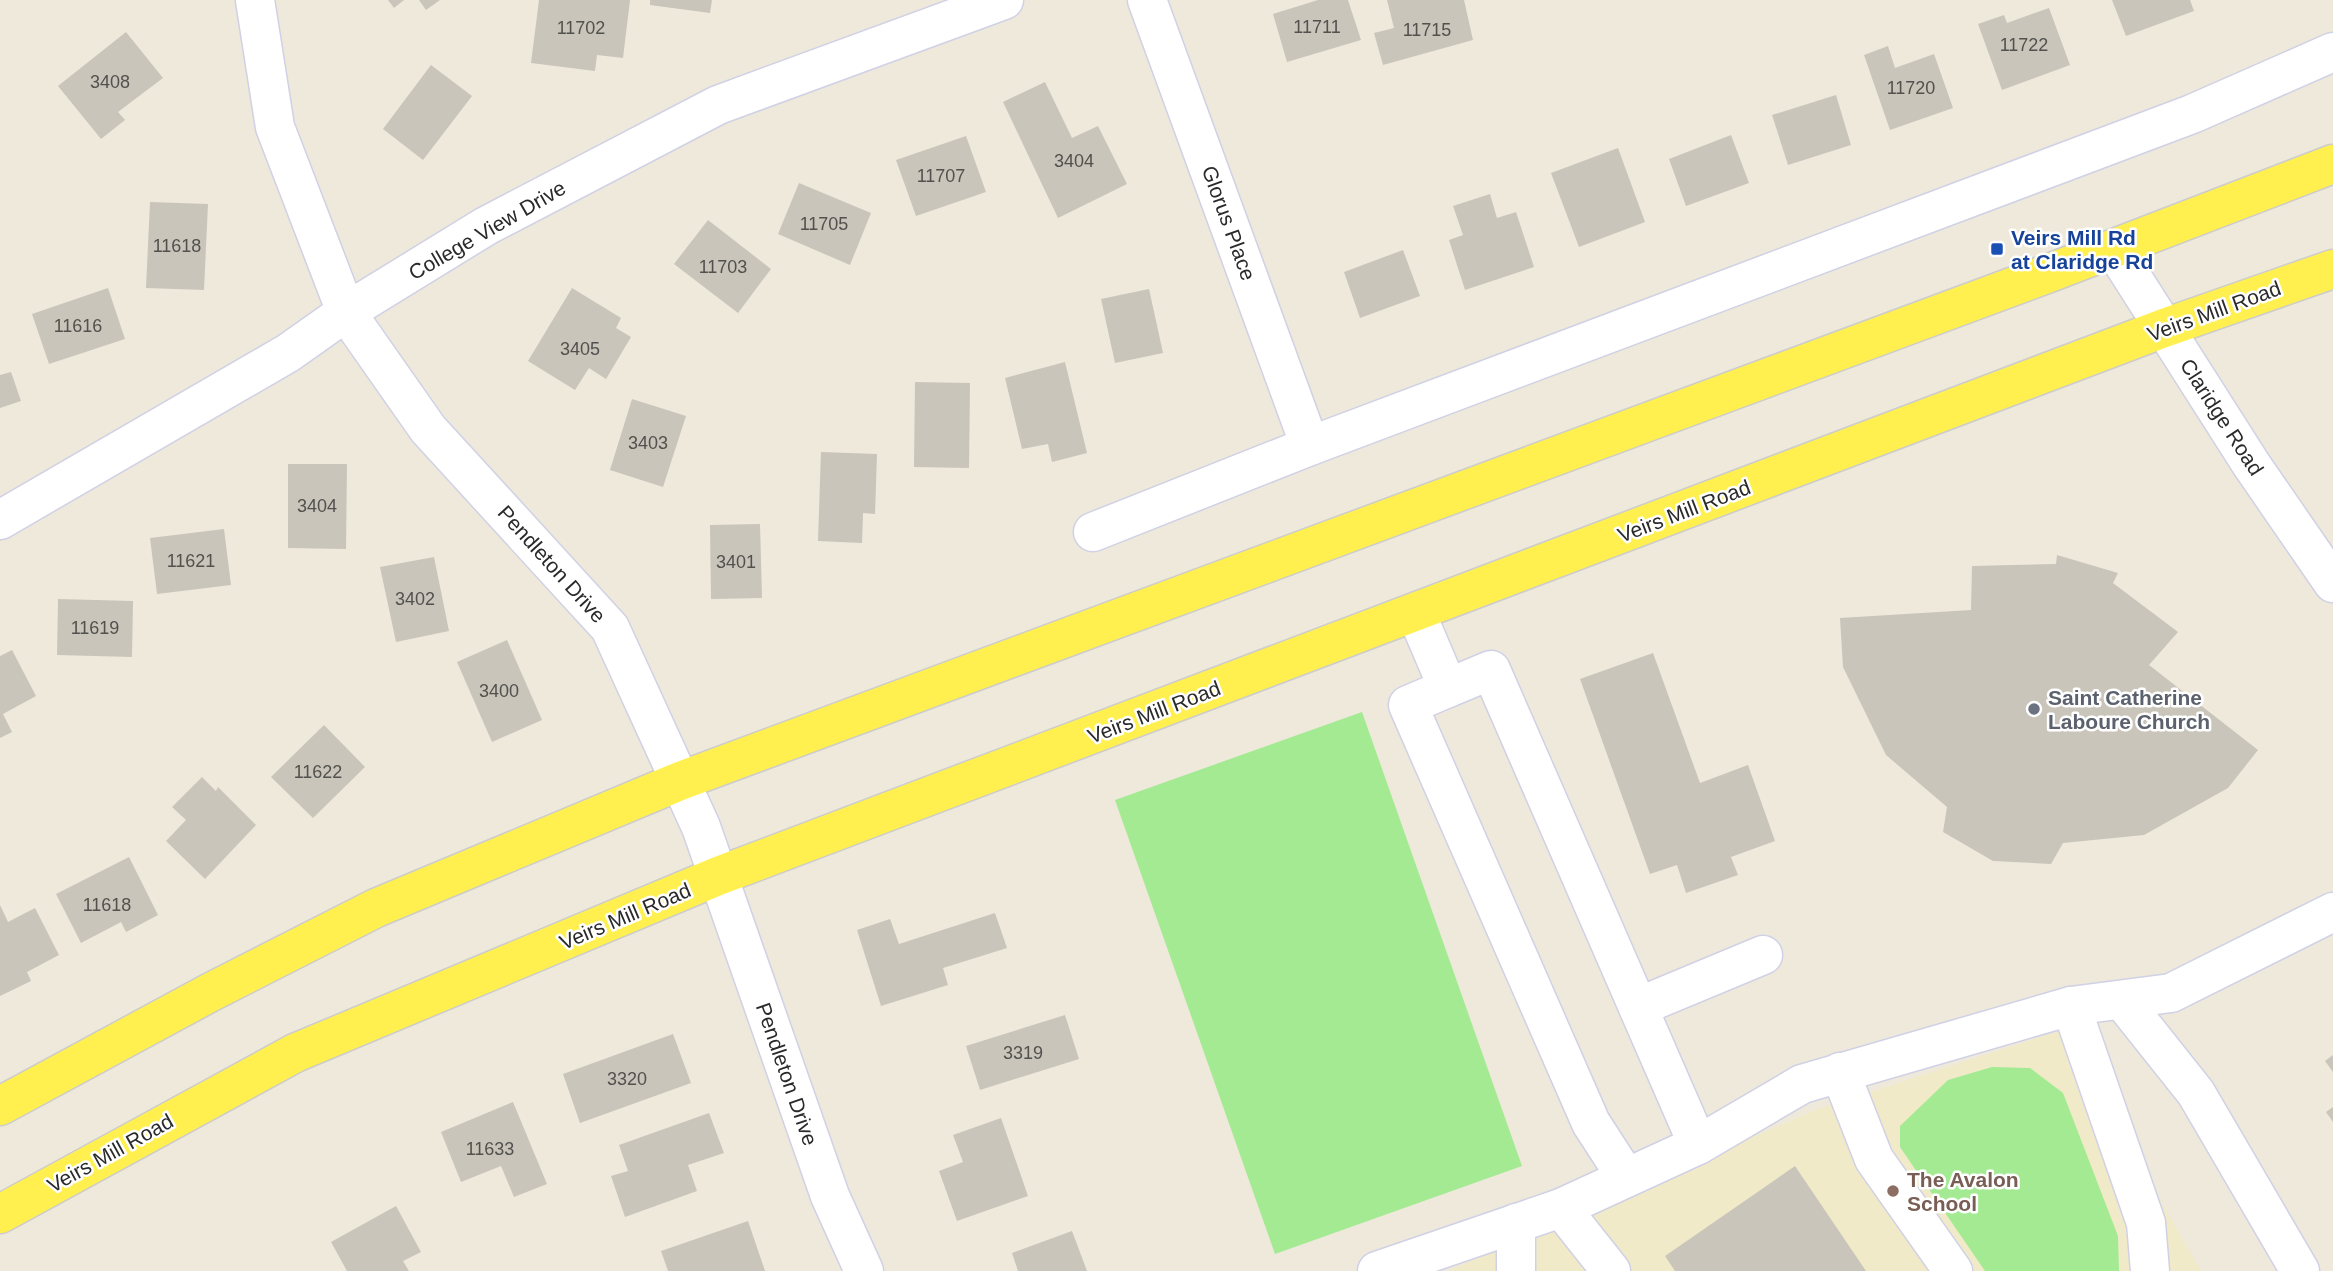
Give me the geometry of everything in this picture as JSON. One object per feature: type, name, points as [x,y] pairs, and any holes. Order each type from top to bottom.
[{"type":"main road","points":[[0,1106],[211,992],[376,908],[680,781],[2114,249],[2333,164]]},
{"type":"main road","name":"Veirs Mill Road","points":[[0,1214],[295,1053],[718,876],[2164,328],[2333,269]]},
{"type":"street","name":"Pendleton Drive","points":[[256,0],[275,127],[346,312],[428,429],[610,628],[680,781],[718,876],[830,1196],[864,1271]]},
{"type":"street","name":"College View Drive","points":[[0,520],[288,353],[346,312],[486,226],[718,105],[1004,0]]},
{"type":"street","name":"Glorus Place","points":[[1147,0],[1310,446]]},
{"type":"street","points":[[1093,532],[1310,446],[2192,114],[2333,52]]},
{"type":"street","name":"Claridge Road","points":[[2114,249],[2251,464],[2333,583]]},
{"type":"street","points":[[1416,613],[1448,688]]},
{"type":"street","points":[[1626,1177],[1591,1123],[1408,705],[1491,670],[1698,1144]]},
{"type":"street","points":[[1377,1271],[1561,1208],[1698,1144],[1802,1084],[2071,1006],[2171,993],[2333,912]]},
{"type":"street","points":[[1638,1007],[1763,956]]},
{"type":"street","points":[[2122,1000],[2196,1093],[2301,1271]]},
{"type":"street","points":[[2071,1006],[2146,1223],[2150,1271]]},
{"type":"street","points":[[1840,1072],[1874,1159],[1953,1271]]},
{"type":"street","points":[[1561,1208],[1611,1271]]},
{"type":"street","points":[[1516,1223],[1516,1271]]},
{"type":"shaded area","name":"The Avalon School","points":[[2062,1030],[2201,1271],[1448,1271],[1815,1110]]},
{"type":"green space","points":[[1362,712],[1522,1166],[1275,1254],[1115,800]]},
{"type":"green space","points":[[1992,1067],[2030,1068],[2063,1093],[2118,1236],[2119,1271],[1985,1271],[1900,1147],[1900,1126],[1948,1080]]},
{"type":"building","points":[[388,0],[404,0],[394,8]]},
{"type":"building","points":[[419,0],[440,0],[426,10]]},
{"type":"building","points":[[539,0],[630,0],[623,58],[597,55],[595,71],[531,63]]},
{"type":"building","points":[[650,0],[712,0],[710,13],[650,5]]},
{"type":"building","points":[[1318,0],[1348,0],[1361,40],[1287,62],[1273,14]]},
{"type":"building","points":[[1387,0],[1464,0],[1473,40],[1383,65],[1374,33],[1394,28]]},
{"type":"building","points":[[2112,0],[2190,0],[2194,11],[2126,36]]},
{"type":"building","points":[[2049,8],[2070,65],[2002,90],[1978,24],[2004,15],[2007,23]]},
{"type":"building","points":[[126,32],[163,78],[118,112],[125,120],[101,139],[58,86]]},
{"type":"building","points":[[1888,46],[1895,68],[1934,54],[1953,108],[1890,130],[1864,55]]},
{"type":"building","points":[[431,65],[472,96],[423,160],[383,129]]},
{"type":"building","points":[[1045,82],[1072,138],[1098,126],[1127,184],[1058,218],[1003,102]]},
{"type":"building","points":[[1836,95],[1851,145],[1788,165],[1772,115]]},
{"type":"building","points":[[1731,135],[1749,183],[1686,206],[1669,159]]},
{"type":"building","points":[[966,136],[986,192],[916,216],[896,160]]},
{"type":"building","points":[[1618,148],[1645,222],[1579,247],[1551,173]]},
{"type":"building","points":[[799,183],[871,213],[850,265],[778,234]]},
{"type":"building","points":[[1490,194],[1497,218],[1516,212],[1534,267],[1465,290],[1449,240],[1463,235],[1453,206]]},
{"type":"building","points":[[150,202],[208,204],[204,290],[146,288]]},
{"type":"building","points":[[708,220],[771,269],[738,313],[674,264]]},
{"type":"building","points":[[1403,250],[1420,296],[1360,318],[1344,272]]},
{"type":"building","points":[[108,288],[125,339],[49,364],[32,314]]},
{"type":"building","points":[[572,288],[621,318],[616,328],[631,337],[606,379],[589,368],[575,390],[528,361]]},
{"type":"building","points":[[1149,289],[1163,353],[1115,363],[1101,299]]},
{"type":"building","points":[[1065,362],[1087,453],[1052,462],[1048,444],[1022,449],[1005,378]]},
{"type":"building","points":[[11,372],[21,401],[0,408],[0,375]]},
{"type":"building","points":[[915,382],[970,383],[969,468],[914,467]]},
{"type":"building","points":[[632,399],[686,416],[663,487],[610,470]]},
{"type":"building","points":[[821,452],[877,454],[875,514],[863,513],[862,543],[818,541]]},
{"type":"building","points":[[288,464],[347,464],[346,549],[288,548]]},
{"type":"building","points":[[760,524],[762,598],[711,599],[710,525]]},
{"type":"building","points":[[224,529],[231,585],[157,594],[150,538]]},
{"type":"building","name":"Saint Catherine Laboure Church","points":[[2057,555],[2118,573],[2113,583],[2178,632],[2149,665],[2258,750],[2228,788],[2144,835],[2063,843],[2051,864],[1993,861],[1943,832],[1947,807],[1886,755],[1843,667],[1840,618],[1971,610],[1972,566],[2056,564]]},
{"type":"building","points":[[434,557],[449,631],[396,642],[380,567]]},
{"type":"building","points":[[58,599],[133,601],[132,657],[57,655]]},
{"type":"building","points":[[507,640],[542,720],[492,742],[457,662]]},
{"type":"building","points":[[12,650],[36,696],[3,714],[12,732],[0,738],[0,656]]},
{"type":"building","points":[[1653,653],[1700,783],[1748,765],[1775,841],[1731,857],[1738,875],[1686,893],[1677,865],[1650,874],[1580,679]]},
{"type":"building","points":[[324,725],[365,767],[313,818],[271,777]]},
{"type":"building","points":[[202,777],[216,791],[218,787],[256,825],[205,879],[166,841],[186,820],[172,807]]},
{"type":"building","points":[[129,857],[158,915],[126,932],[121,922],[81,943],[56,894]]},
{"type":"building","points":[[0,905],[8,922],[35,908],[59,955],[27,972],[31,981],[0,996]]},
{"type":"building","points":[[995,913],[1007,948],[943,968],[948,985],[881,1006],[857,930],[890,919],[899,944]]},
{"type":"building","points":[[1065,1015],[1079,1059],[980,1090],[966,1046]]},
{"type":"building","points":[[673,1034],[691,1083],[580,1123],[563,1074]]},
{"type":"building","points":[[2333,1055],[2333,1072],[2325,1061]]},
{"type":"building","points":[[513,1102],[547,1184],[514,1197],[501,1166],[461,1182],[441,1132]]},
{"type":"building","points":[[2333,1107],[2333,1122],[2326,1112]]},
{"type":"building","points":[[709,1113],[724,1153],[688,1165],[697,1191],[625,1217],[611,1176],[628,1171],[619,1145]]},
{"type":"building","points":[[1001,1118],[1028,1196],[957,1221],[939,1171],[963,1162],[953,1135]]},
{"type":"building","points":[[1795,1166],[1866,1271],[1675,1271],[1665,1256]]},
{"type":"building","points":[[396,1206],[421,1252],[403,1261],[409,1271],[347,1271],[331,1242]]},
{"type":"building","points":[[748,1221],[765,1271],[668,1271],[661,1251]]},
{"type":"building","points":[[1072,1231],[1087,1271],[1018,1271],[1012,1253]]},
{"type":"place","name":"Veirs Mill Rd at Claridge Rd","points":[[1997,249]]},
{"type":"place","name":"Saint Catherine Laboure Church","points":[[2034,709]]},
{"type":"place","name":"The Avalon School","points":[[1893,1191]]}]
